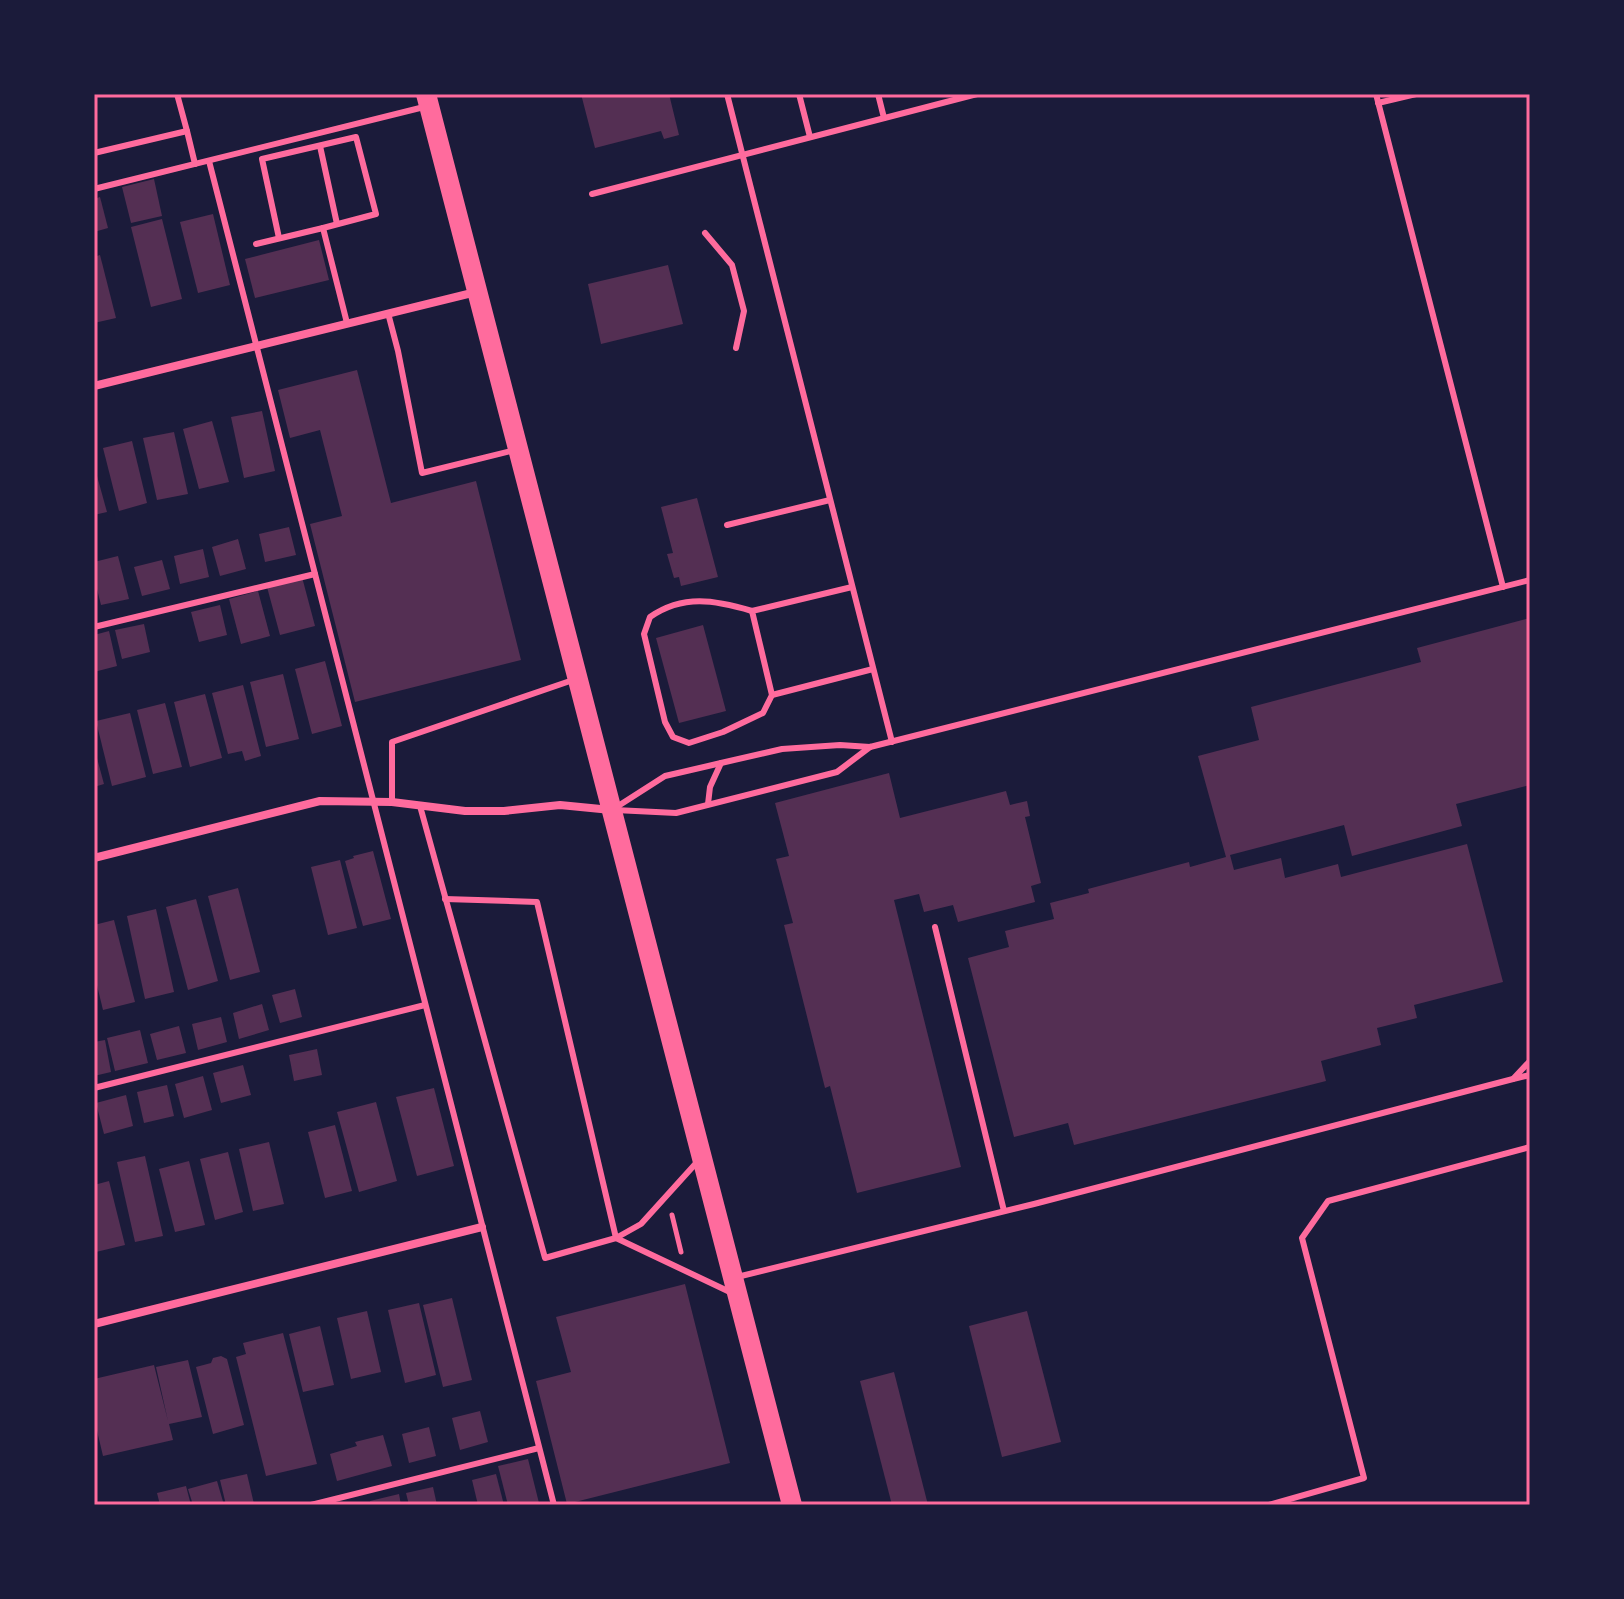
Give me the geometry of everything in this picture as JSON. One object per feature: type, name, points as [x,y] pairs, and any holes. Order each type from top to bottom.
[{"type":"main road","points":[[427,100],[792,1505]]},
{"type":"street","points":[[94,386],[477,292]]},
{"type":"street","points":[[94,858],[320,801],[392,802],[465,811],[504,811],[560,805],[612,810]]},
{"type":"street","points":[[94,1324],[482,1227]]},
{"type":"lane","points":[[177,94],[195,164]]},
{"type":"lane","points":[[727,94],[892,742]]},
{"type":"lane","points":[[799,94],[810,137]]},
{"type":"lane","points":[[878,94],[884,118]]},
{"type":"lane","points":[[592,194],[977,94]]},
{"type":"lane","points":[[1376,94],[1503,587]]},
{"type":"lane","points":[[1378,103],[1416,94]]},
{"type":"lane","points":[[94,189],[209,161],[427,100]]},
{"type":"lane","points":[[94,153],[187,131]]},
{"type":"lane","points":[[256,244],[376,214],[356,137],[262,159],[279,238]]},
{"type":"lane","points":[[320,146],[337,224]]},
{"type":"lane","points":[[209,161],[554,1505]]},
{"type":"lane","points":[[323,228],[347,323]]},
{"type":"lane","points":[[705,233],[732,265],[744,311],[736,348]]},
{"type":"lane","points":[[388,313],[422,473],[518,449]]},
{"type":"lane","points":[[727,525],[830,500]]},
{"type":"lane","points":[[94,627],[315,574]]},
{"type":"lane","points":[[612,810],[665,776],[782,749],[840,745],[870,747],[1530,580]]},
{"type":"lane","points":[[752,611],[772,695],[763,713],[723,732],[689,743],[673,737],[665,722],[644,634],[650,617],[677,602],[724,603],[752,611],[852,587]]},
{"type":"lane","points":[[772,695],[873,669]]},
{"type":"lane","points":[[392,802],[392,742],[578,679]]},
{"type":"lane","points":[[612,810],[676,813],[837,772],[870,747]]},
{"type":"lane","points":[[708,804],[710,787],[721,763]]},
{"type":"lane","points":[[420,806],[545,1258],[616,1238],[641,1224],[702,1156]]},
{"type":"lane","points":[[445,899],[537,902],[616,1238]]},
{"type":"lane","points":[[935,927],[1004,1211]]},
{"type":"lane","points":[[94,1088],[425,1005]]},
{"type":"lane","points":[[1513,1079],[1530,1061]]},
{"type":"lane","points":[[616,1238],[736,1287],[1004,1211],[1530,1075]]},
{"type":"lane","points":[[1269,1505],[1364,1478],[1302,1238],[1328,1201],[1530,1147]]},
{"type":"lane","points":[[311,1505],[539,1448]]},
{"type":"path","points":[[672,1214],[682,1254]]},
{"type":"building","points":[[581,94],[669,94],[679,135],[664,139],[661,131],[595,148]]},
{"type":"building","points":[[154,179],[162,216],[131,223],[122,187]]},
{"type":"building","points":[[100,197],[108,228],[94,232],[94,199]]},
{"type":"building","points":[[213,214],[230,285],[198,293],[180,222]]},
{"type":"building","points":[[162,219],[182,299],[151,307],[131,227]]},
{"type":"building","points":[[319,240],[329,280],[255,298],[245,259]]},
{"type":"building","points":[[100,255],[116,318],[94,323],[94,257]]},
{"type":"building","points":[[668,265],[683,324],[601,344],[588,284]]},
{"type":"building","points":[[357,370],[391,503],[476,481],[521,660],[355,702],[310,524],[342,516],[320,430],[290,438],[278,390]]},
{"type":"building","points":[[262,411],[275,471],[244,478],[231,417]]},
{"type":"building","points":[[212,421],[229,482],[199,489],[183,429]]},
{"type":"building","points":[[174,432],[188,494],[157,500],[143,438]]},
{"type":"building","points":[[132,441],[147,503],[119,511],[103,448]]},
{"type":"building","points":[[94,465],[107,512],[94,515]]},
{"type":"building","points":[[697,498],[718,577],[681,586],[679,577],[674,578],[667,554],[673,553],[661,507]]},
{"type":"building","points":[[289,527],[296,555],[265,562],[259,534]]},
{"type":"building","points":[[238,539],[246,569],[220,576],[212,547]]},
{"type":"building","points":[[203,549],[209,577],[180,584],[174,556]]},
{"type":"building","points":[[118,556],[129,599],[101,605],[94,577],[94,562]]},
{"type":"building","points":[[162,560],[170,589],[142,596],[134,567]]},
{"type":"building","points":[[302,577],[315,626],[280,635],[267,587]]},
{"type":"building","points":[[258,591],[270,636],[241,644],[229,599]]},
{"type":"building","points":[[220,605],[227,635],[199,642],[191,612]]},
{"type":"building","points":[[1530,618],[1530,785],[1456,804],[1462,826],[1352,856],[1344,825],[1230,855],[1234,870],[1281,858],[1285,878],[1338,864],[1341,877],[1467,844],[1503,982],[1414,1005],[1417,1018],[1377,1028],[1381,1045],[1321,1061],[1326,1081],[1074,1145],[1068,1123],[1014,1137],[968,958],[1009,947],[1005,931],[1054,919],[1050,903],[1089,893],[1088,889],[1189,862],[1190,867],[1226,857],[1198,756],[1259,740],[1251,707],[1421,662],[1417,648]]},
{"type":"building","points":[[144,624],[150,652],[122,659],[115,630]]},
{"type":"building","points":[[703,625],[726,711],[679,723],[656,638]]},
{"type":"building","points":[[109,631],[117,666],[94,672],[94,635]]},
{"type":"building","points":[[325,661],[342,726],[312,734],[295,669]]},
{"type":"building","points":[[283,674],[299,739],[266,747],[250,682]]},
{"type":"building","points":[[243,685],[261,756],[245,761],[242,751],[228,754],[212,693]]},
{"type":"building","points":[[205,694],[222,758],[190,767],[174,702]]},
{"type":"building","points":[[165,703],[182,767],[153,774],[137,710]]},
{"type":"building","points":[[130,713],[146,777],[112,786],[96,721]]},
{"type":"building","points":[[94,747],[104,784],[94,787]]},
{"type":"building","points":[[889,773],[900,818],[1006,791],[1010,805],[1027,801],[1030,816],[1025,817],[1041,883],[1031,886],[1035,902],[958,922],[953,905],[924,912],[919,894],[894,900],[961,1167],[857,1193],[830,1086],[825,1088],[784,925],[793,923],[776,859],[789,856],[775,803]]},
{"type":"building","points":[[373,851],[391,919],[363,926],[345,861]]},
{"type":"building","points":[[340,860],[357,928],[328,935],[311,867]]},
{"type":"building","points":[[238,888],[260,972],[230,980],[208,896]]},
{"type":"building","points":[[196,899],[218,981],[188,990],[166,907]]},
{"type":"building","points":[[156,909],[174,992],[145,999],[127,916]]},
{"type":"building","points":[[114,920],[135,1002],[103,1010],[94,973],[94,925]]},
{"type":"building","points":[[295,989],[302,1017],[280,1023],[272,995]]},
{"type":"building","points":[[262,1004],[269,1030],[239,1039],[233,1013]]},
{"type":"building","points":[[221,1017],[227,1042],[198,1050],[192,1024]]},
{"type":"building","points":[[179,1026],[186,1053],[157,1060],[150,1034]]},
{"type":"building","points":[[140,1030],[148,1063],[115,1071],[107,1038]]},
{"type":"building","points":[[105,1040],[111,1072],[94,1076],[94,1042]]},
{"type":"building","points":[[317,1049],[322,1075],[294,1081],[289,1055]]},
{"type":"building","points":[[243,1065],[251,1095],[221,1103],[213,1073]]},
{"type":"building","points":[[203,1076],[212,1110],[184,1118],[175,1084]]},
{"type":"building","points":[[167,1085],[174,1116],[144,1123],[137,1092]]},
{"type":"building","points":[[434,1088],[454,1166],[417,1176],[396,1097]]},
{"type":"building","points":[[126,1095],[133,1126],[104,1134],[96,1103]]},
{"type":"building","points":[[376,1102],[397,1181],[359,1192],[337,1112]]},
{"type":"building","points":[[335,1125],[352,1191],[325,1198],[308,1132]]},
{"type":"building","points":[[269,1142],[284,1204],[253,1211],[239,1149]]},
{"type":"building","points":[[228,1152],[243,1212],[215,1220],[200,1159]]},
{"type":"building","points":[[145,1156],[163,1236],[135,1242],[117,1162]]},
{"type":"building","points":[[189,1161],[205,1225],[175,1232],[159,1169]]},
{"type":"building","points":[[109,1181],[125,1245],[96,1252],[94,1185]]},
{"type":"building","points":[[685,1284],[730,1463],[567,1504],[536,1381],[571,1372],[556,1317]]},
{"type":"building","points":[[452,1298],[472,1380],[443,1387],[423,1305]]},
{"type":"building","points":[[419,1303],[436,1375],[405,1383],[388,1310]]},
{"type":"building","points":[[367,1311],[381,1372],[351,1379],[337,1318]]},
{"type":"building","points":[[1027,1311],[1061,1442],[1002,1457],[969,1326]]},
{"type":"building","points":[[320,1326],[334,1385],[303,1392],[289,1334]]},
{"type":"building","points":[[283,1333],[317,1464],[266,1476],[236,1357],[246,1354],[243,1343]]},
{"type":"building","points":[[221,1356],[227,1359],[244,1425],[213,1434],[196,1367]]},
{"type":"building","points":[[188,1360],[202,1417],[169,1424],[173,1440],[103,1456],[94,1418],[94,1379],[154,1365],[168,1421],[156,1367]]},
{"type":"building","points":[[894,1372],[928,1505],[892,1505],[860,1381]]},
{"type":"building","points":[[480,1411],[488,1442],[460,1450],[452,1418]]},
{"type":"building","points":[[429,1427],[436,1456],[409,1463],[402,1434]]},
{"type":"building","points":[[383,1435],[392,1466],[337,1481],[330,1454],[357,1446],[355,1442]]},
{"type":"building","points":[[528,1459],[539,1503],[508,1505],[498,1466]]},
{"type":"building","points":[[247,1474],[254,1504],[226,1505],[220,1480]]},
{"type":"building","points":[[496,1474],[504,1505],[478,1505],[472,1480]]},
{"type":"building","points":[[217,1481],[224,1505],[193,1505],[188,1489]]},
{"type":"building","points":[[186,1486],[191,1505],[160,1505],[157,1493]]},
{"type":"building","points":[[433,1487],[437,1505],[409,1505],[406,1493]]},
{"type":"building","points":[[399,1494],[401,1505],[371,1505],[370,1501]]}]
